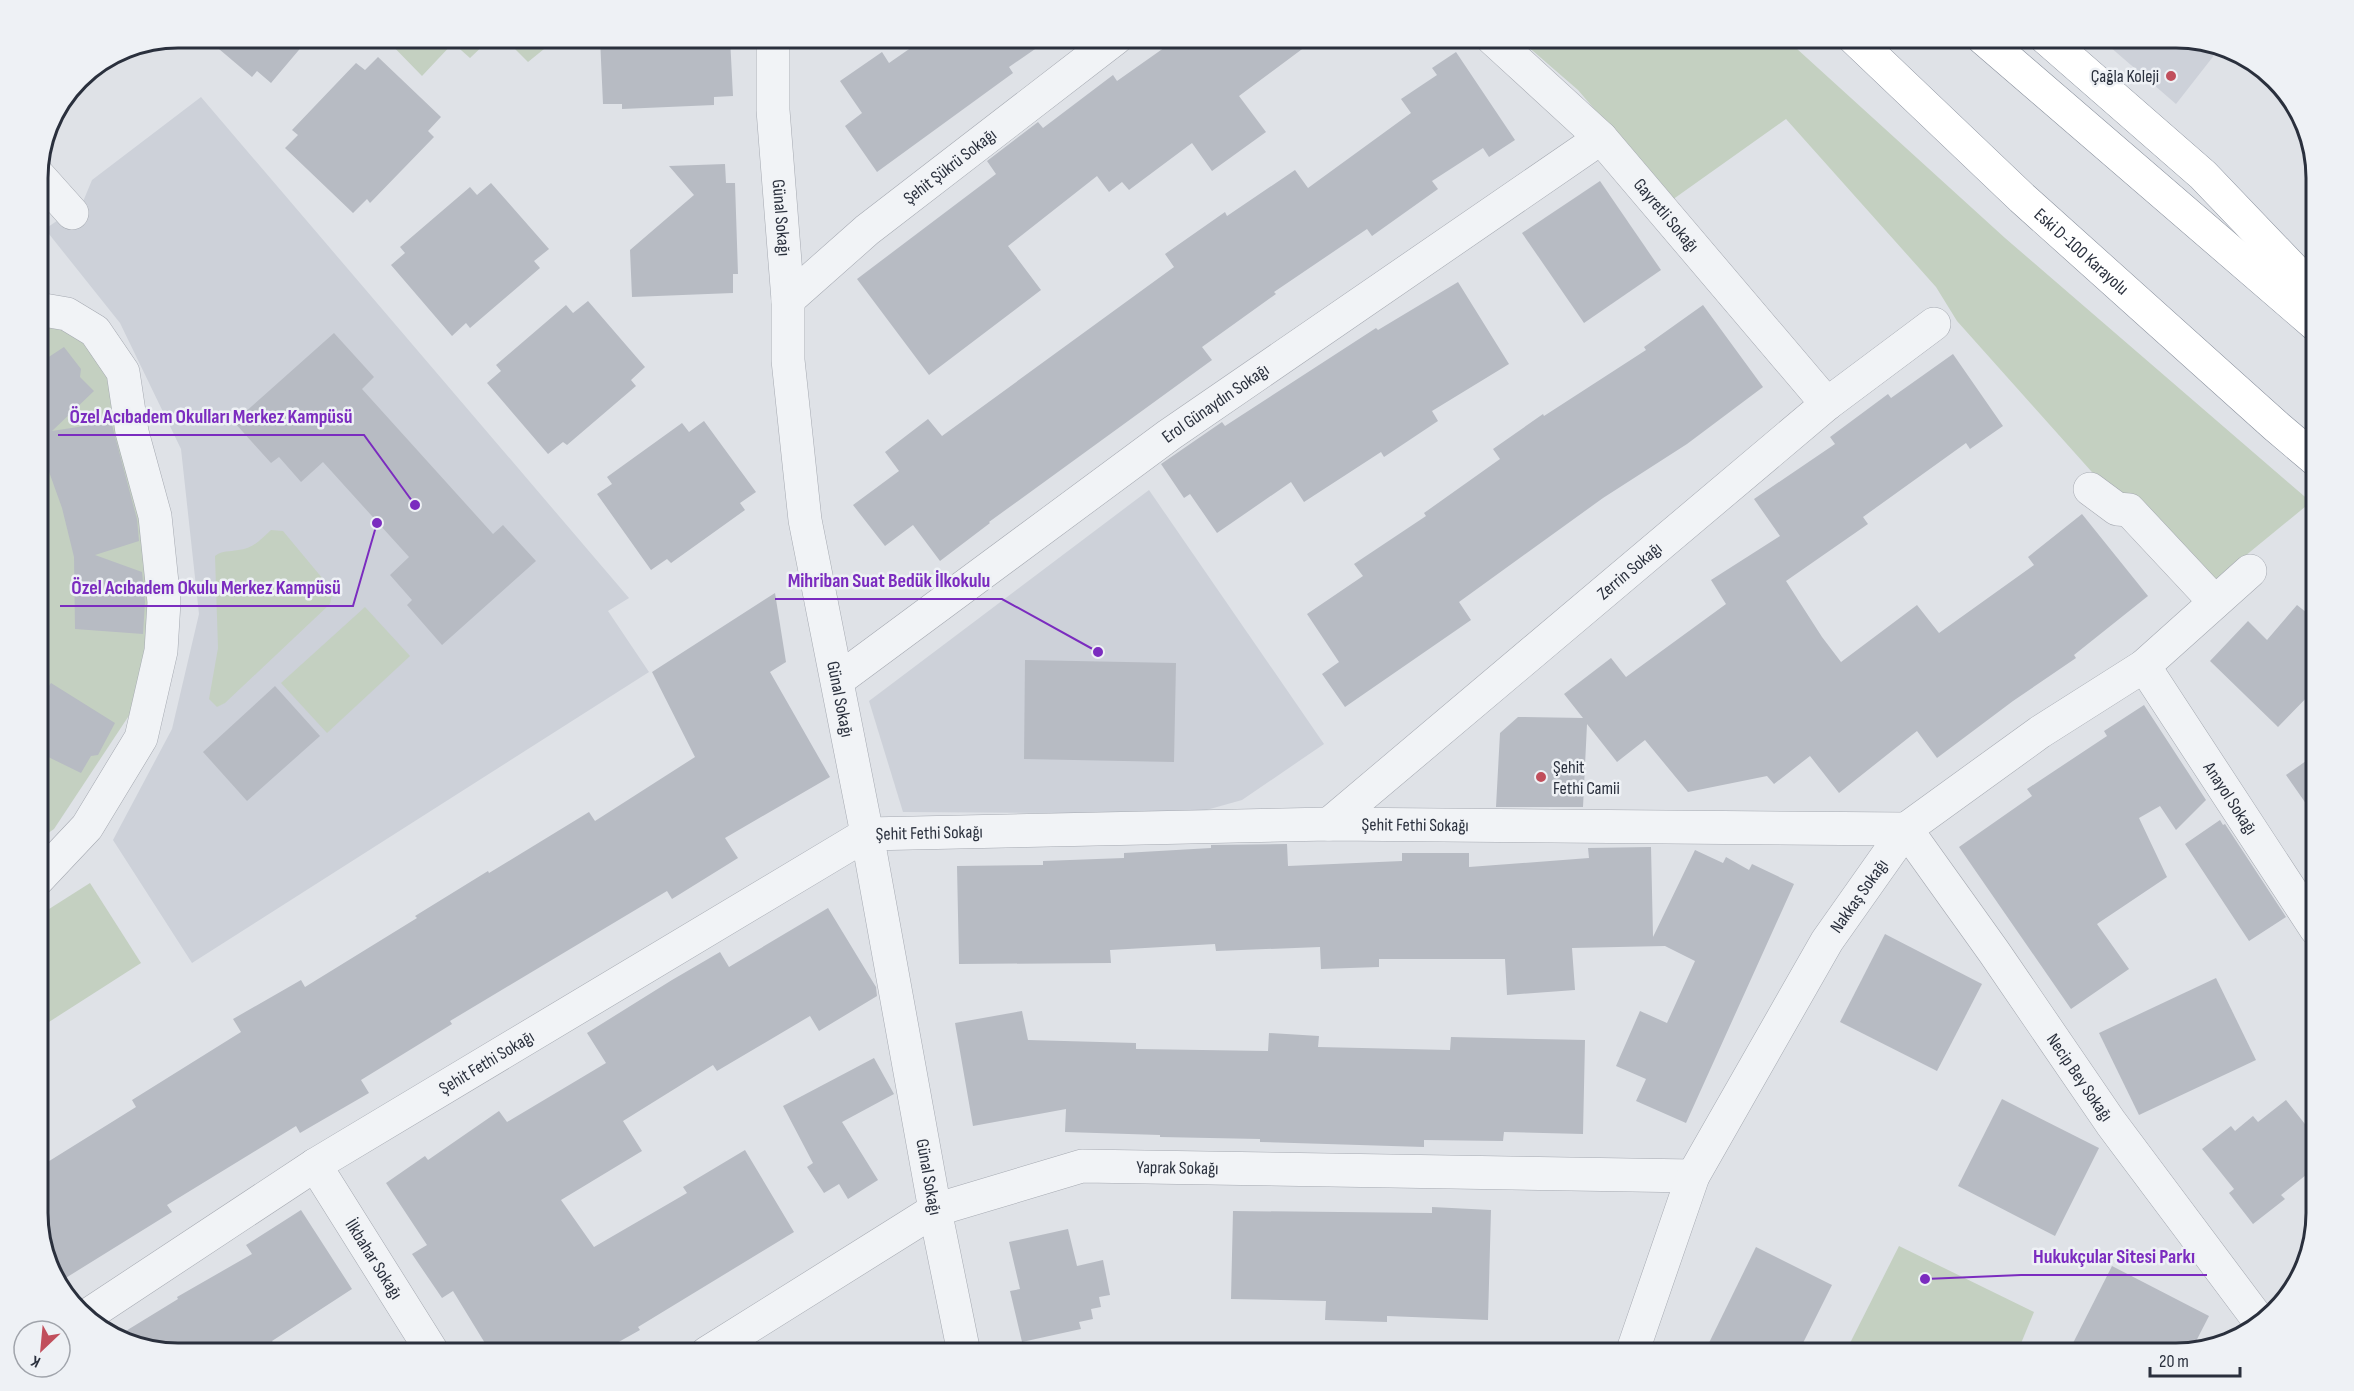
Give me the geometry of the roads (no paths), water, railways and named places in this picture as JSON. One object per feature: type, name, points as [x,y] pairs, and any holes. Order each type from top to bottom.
[{"type":"highway","points":[[1859,48],[1885,68]]},
{"type":"highway","name":"Eski D-100 Karayolu","points":[[1864,48],[2022,198],[2306,451]]},
{"type":"highway","points":[[1995,48],[2306,316]]},
{"type":"highway","points":[[2057,48],[2203,175]]},
{"type":"highway","points":[[2079,48],[2306,283]]},
{"type":"street","name":"Günal Sokağı","points":[[773,48],[773,110],[788,300],[788,360],[805,520],[867,834],[934,1210],[962,1343]]},
{"type":"street","name":"Şehit Şükrü Sokağı","points":[[788,300],[867,230],[1103,48]]},
{"type":"street","name":"Gayretli Sokağı","points":[[1503,48],[1601,138],[1827,404]]},
{"type":"street","name":"Erol Günaydın Sokağı","points":[[838,680],[1169,435],[1601,138]]},
{"type":"street","points":[[48,186],[72,213]]},
{"type":"street","points":[[48,311],[68,314],[95,331],[123,372],[132,432],[155,516],[164,602],[162,651],[141,738],[87,827],[48,868]]},
{"type":"street","name":"Zerrin Sokağı","points":[[1329,825],[1827,404],[1934,324]]},
{"type":"street","points":[[2090,489],[2118,509],[2129,510],[2216,602]]},
{"type":"street","name":"Nakkaş Sokağı","points":[[1636,1343],[1694,1176],[1827,941],[1906,829],[2040,732],[2144,666],[2250,571]]},
{"type":"street","name":"Anayol Sokağı","points":[[2144,666],[2306,913]]},
{"type":"street","name":"Şehit Fethi Sokağı","points":[[94,1311],[315,1165],[867,834],[1329,825],[1906,829]]},
{"type":"street","name":"Necip Bey Sokağı","points":[[1906,829],[2001,961],[2111,1123],[2255,1316]]},
{"type":"street","name":"İlkbahar Sokağı","points":[[315,1165],[427,1343]]},
{"type":"street","name":"Yaprak Sokağı","points":[[723,1343],[934,1210],[1082,1166],[1694,1176]]},
{"type":"place","name":"Çağla Koleji","points":[[2171,76]]},
{"type":"place","name":"Özel Acıbadem Okulları Merkez Kampüsü","points":[[415,505]]},
{"type":"place","name":"Özel Acıbadem Okulu Merkez Kampüsü","points":[[377,523]]},
{"type":"place","name":"Mihriban Suat Bedük İlkokulu","points":[[1098,652]]},
{"type":"place","name":"Şehit Fethi Camii","points":[[1541,777]]},
{"type":"place","name":"Hukukçular Sitesi Parkı","points":[[1925,1279]]}]
